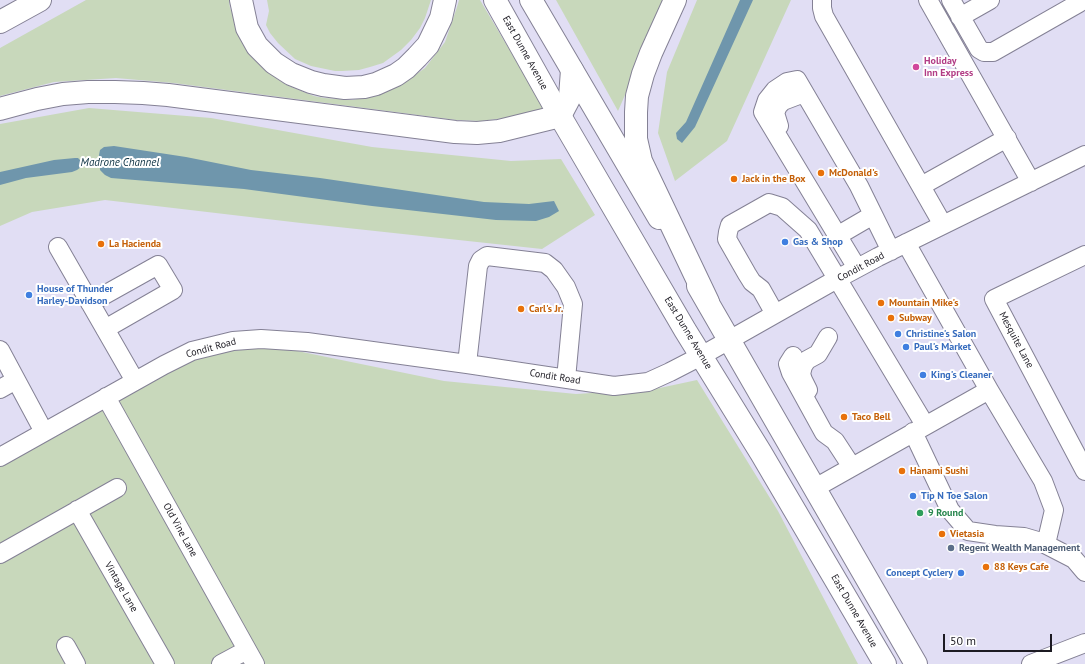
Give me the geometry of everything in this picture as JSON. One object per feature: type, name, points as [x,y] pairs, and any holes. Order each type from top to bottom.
[{"type":"main road","points":[[0,22],[40,0]]},
{"type":"main road","points":[[241,0],[247,28],[257,46],[274,63],[291,74],[310,82],[345,88],[364,87],[376,84],[396,75],[406,68],[428,45],[441,18],[445,0]]},
{"type":"main road","name":"East Dunne Avenue","points":[[495,0],[560,116],[884,664]]},
{"type":"main road","points":[[531,0],[708,302],[916,664]]},
{"type":"main road","points":[[675,0],[643,74],[637,96],[636,139],[641,161],[708,302]]},
{"type":"main road","points":[[0,109],[63,94],[115,92],[168,95],[455,132],[499,132],[560,116],[570,97],[572,70]]},
{"type":"street","points":[[822,0],[824,16],[943,225]]},
{"type":"street","points":[[928,0],[1031,182]]},
{"type":"street","points":[[951,0],[979,49],[984,52],[993,52],[1080,6]]},
{"type":"street","points":[[960,17],[990,0]]},
{"type":"street","points":[[857,268],[763,112],[767,100],[775,90],[787,82],[796,80],[859,186],[873,215],[899,247],[989,390],[1043,481],[1054,510],[1046,544]]},
{"type":"street","points":[[921,186],[1007,138]]},
{"type":"street","name":"Condit Road","points":[[0,457],[106,397],[192,351],[233,341],[262,339],[306,342],[614,386],[648,382],[701,356],[857,268],[1085,155]]},
{"type":"street","points":[[775,314],[762,289],[752,282],[727,239],[730,225],[769,203],[782,207],[808,230],[837,279],[919,429],[950,510],[968,531],[1024,537],[1041,542],[1074,559],[1085,572]]},
{"type":"street","points":[[837,236],[873,215]]},
{"type":"street","points":[[58,247],[135,381]]},
{"type":"street","name":"Mesquite Lane","points":[[1085,255],[994,299],[1085,471]]},
{"type":"street","points":[[467,364],[478,266],[481,260],[487,256],[545,264],[554,270],[566,287],[573,304],[566,379]]},
{"type":"street","points":[[90,303],[158,265],[173,290],[105,329]]},
{"type":"street","points":[[828,337],[818,354],[807,360],[803,366],[801,374],[835,441],[852,467]]},
{"type":"street","points":[[0,350],[44,432]]},
{"type":"street","points":[[793,356],[788,364],[792,373],[824,433],[835,441]]},
{"type":"street","points":[[0,388],[16,380]]},
{"type":"street","points":[[815,488],[989,390]]},
{"type":"street","name":"Old Vine Lane","points":[[106,397],[251,657]]},
{"type":"street","points":[[0,554],[117,488]]},
{"type":"street","name":"Vintage Lane","points":[[77,510],[165,664]]},
{"type":"street","points":[[1031,664],[1085,643]]},
{"type":"street","points":[[66,646],[76,664]]},
{"type":"street","points":[[221,664],[251,657]]},
{"type":"green space","points":[[86,0],[229,0],[230,8],[243,39],[277,79],[289,86],[314,96],[351,100],[376,96],[399,86],[425,68],[445,42],[459,0],[480,0],[544,110],[521,116],[481,121],[456,120],[173,83],[116,78],[54,82],[0,96],[0,48]]},
{"type":"green space","points":[[267,0],[431,0],[420,28],[401,50],[383,63],[359,70],[335,71],[311,66],[295,59],[278,43],[266,25],[269,11]]},
{"type":"green space","points":[[556,0],[667,0],[618,111]]},
{"type":"green space","points":[[697,0],[791,0],[727,141],[675,181],[658,133],[667,72]]},
{"type":"green space","points":[[89,108],[211,118],[372,147],[511,161],[561,159],[595,215],[542,249],[105,200],[32,212],[0,226],[0,124]]},
{"type":"green space","points":[[273,346],[444,381],[576,394],[655,389],[697,380],[778,511],[858,664],[0,664],[0,465],[184,357]]},
{"type":"water","points":[[740,0],[753,0],[695,127],[682,143],[677,139],[676,133],[686,122]]},
{"type":"water","name":"Madrone Channel","points":[[114,146],[186,157],[251,170],[320,178],[484,202],[529,204],[554,201],[559,211],[549,217],[536,221],[496,220],[372,206],[244,189],[111,178],[100,170],[99,155],[100,150],[104,147]]},
{"type":"water","name":"Madrone Channel","points":[[78,158],[81,161],[81,167],[72,172],[26,178],[0,185],[0,172],[54,160]]},
{"type":"place","name":"Holiday Inn Express","points":[[916,67]]},
{"type":"place","name":"McDonald's","points":[[821,173]]},
{"type":"place","name":"Jack in the Box","points":[[734,179]]},
{"type":"place","name":"Gas & Shop","points":[[785,242]]},
{"type":"place","name":"La Hacienda","points":[[101,244]]},
{"type":"place","name":"House of Thunder Harley-Davidson","points":[[29,295]]},
{"type":"place","name":"Mountain Mike's","points":[[881,303]]},
{"type":"place","name":"Carl's Jr.","points":[[521,309]]},
{"type":"place","name":"Subway","points":[[891,318]]},
{"type":"place","name":"Christine's Salon","points":[[898,334]]},
{"type":"place","name":"Paul's Market","points":[[906,347]]},
{"type":"place","name":"King's Cleaner","points":[[923,375]]},
{"type":"place","name":"Taco Bell","points":[[844,417]]},
{"type":"place","name":"Hanami Sushi","points":[[902,471]]},
{"type":"place","name":"Tip N Toe Salon","points":[[913,496]]},
{"type":"place","name":"9 Round","points":[[920,513]]},
{"type":"place","name":"Vietasia","points":[[942,534]]},
{"type":"place","name":"Regent Wealth Management","points":[[951,548]]},
{"type":"place","name":"88 Keys Cafe","points":[[986,567]]},
{"type":"place","name":"Concept Cyclery","points":[[961,573]]}]
